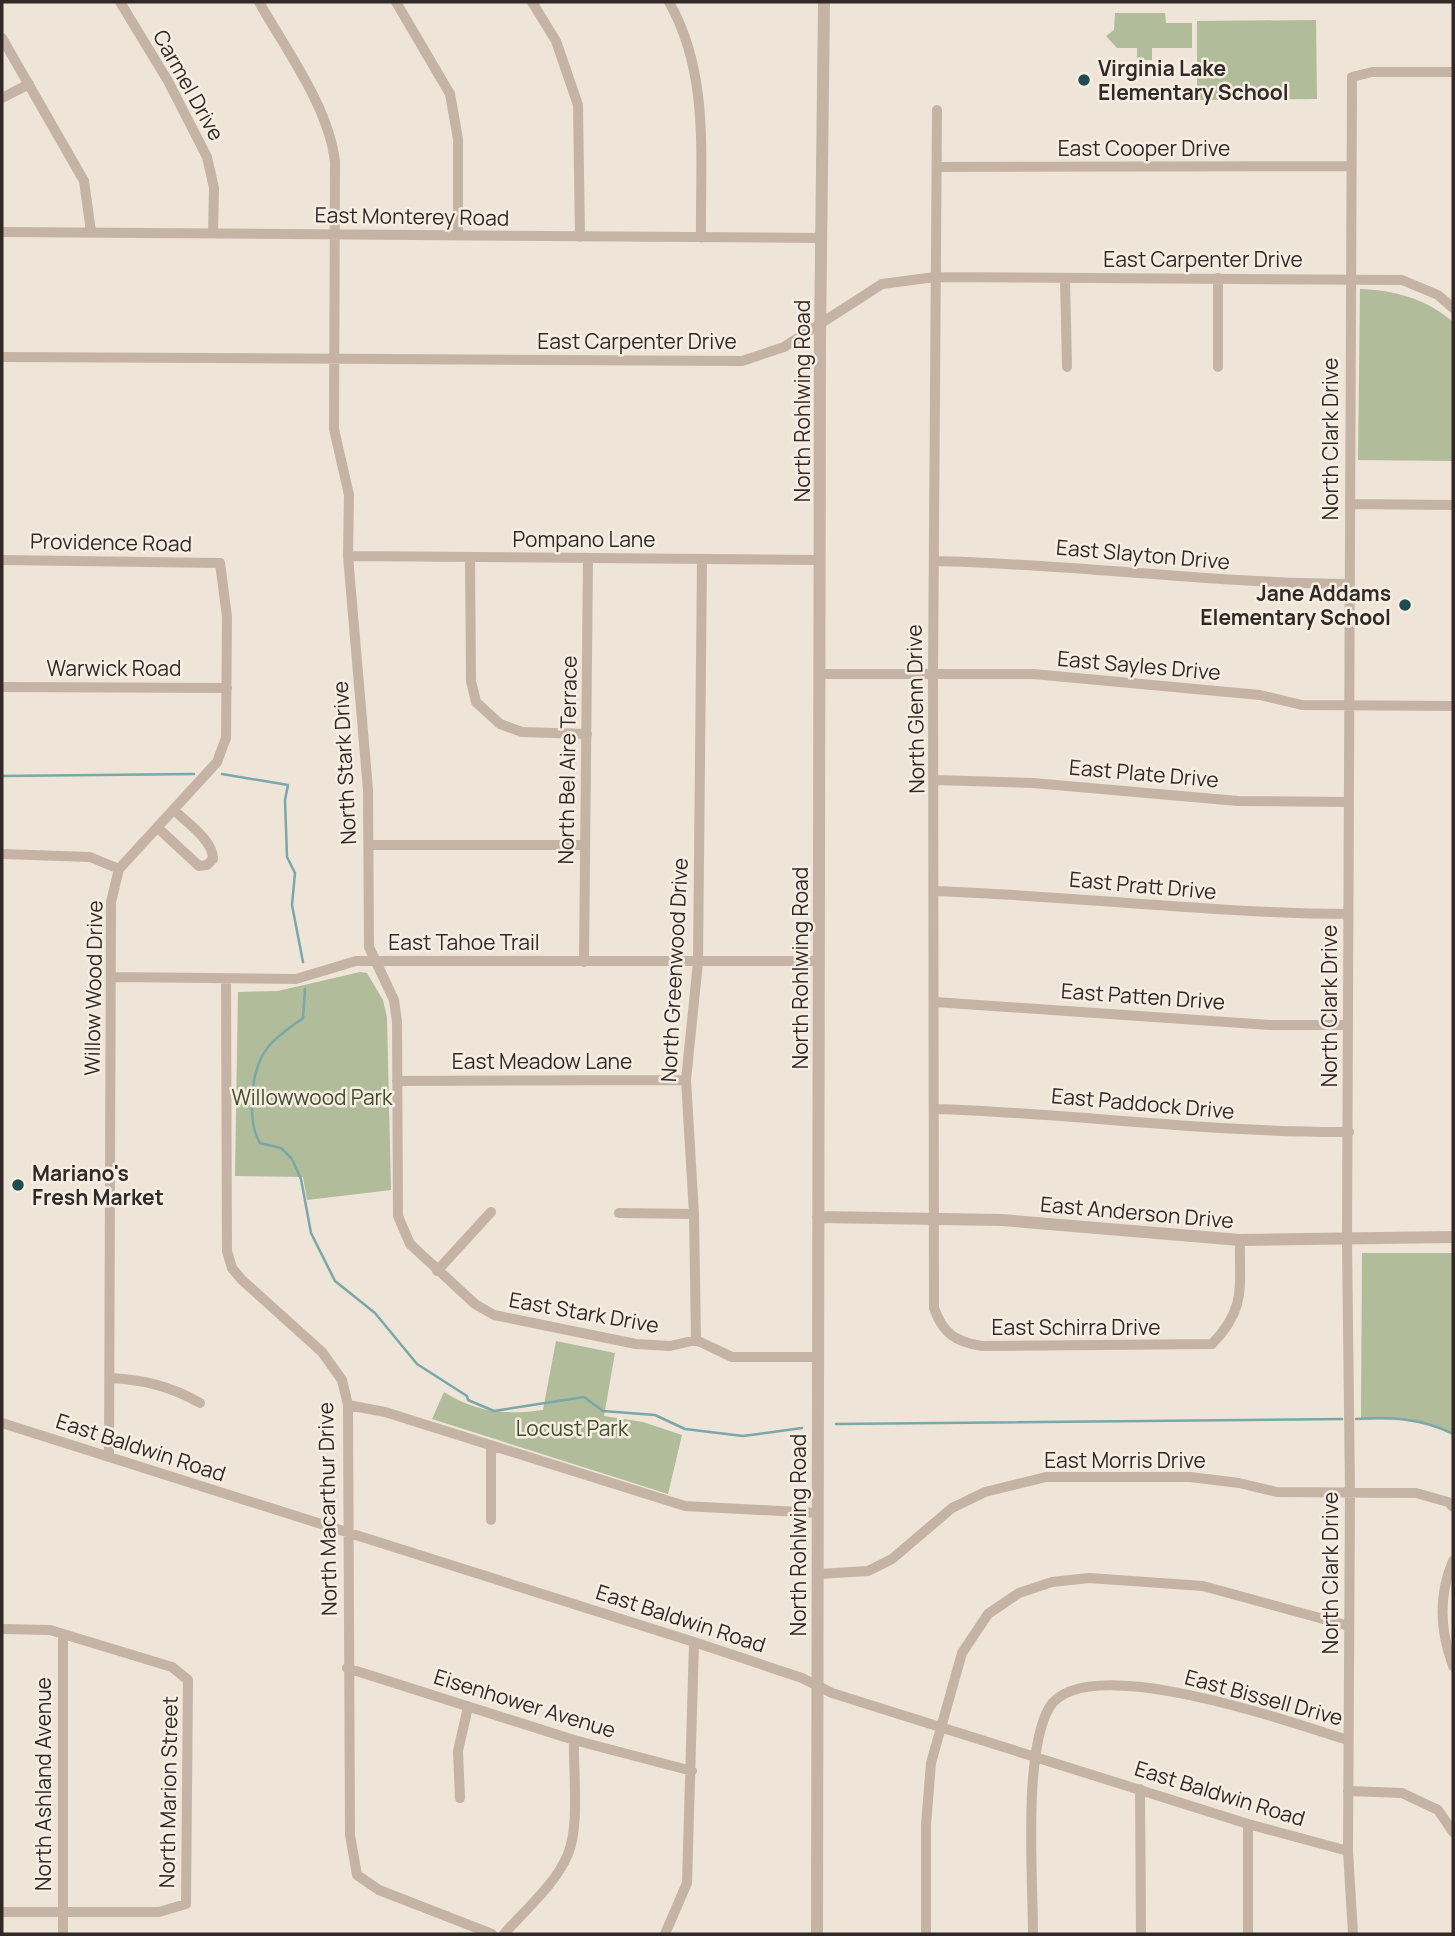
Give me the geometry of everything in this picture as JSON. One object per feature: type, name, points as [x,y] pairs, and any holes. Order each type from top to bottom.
[{"type":"street","name":"Carmel Drive","points":[[120,2],[168,81],[207,157],[214,188],[213,233]]},
{"type":"street","name":"North Stark Drive","points":[[259,2],[330,132],[335,162],[334,435],[349,495],[348,556],[368,790],[369,947],[394,1000],[397,1022],[398,1216],[410,1244],[437,1271]]},
{"type":"street","points":[[396,2],[450,94],[458,139],[458,236]]},
{"type":"street","points":[[532,2],[556,41],[578,105],[580,237]]},
{"type":"street","points":[[669,2],[687,38],[698,79],[702,238]]},
{"type":"street","name":"North Rohlwing Road","points":[[817,1934],[821,238],[824,2]]},
{"type":"street","points":[[2,38],[84,181],[91,232]]},
{"type":"street","name":"North Clark Drive","points":[[1353,1934],[1348,1852],[1350,1493],[1347,1240],[1352,77],[1371,72],[1453,72]]},
{"type":"street","points":[[2,98],[29,84]]},
{"type":"street","name":"North Glenn Drive","points":[[934,1308],[936,780],[933,673],[937,110]]},
{"type":"street","name":"East Cooper Drive","points":[[937,167],[1351,166]]},
{"type":"street","name":"East Monterey Road","points":[[2,232],[821,238]]},
{"type":"street","name":"East Carpenter Drive","points":[[2,357],[742,362],[784,346],[882,284],[935,277],[1350,278],[1402,281],[1438,295],[1453,308]]},
{"type":"street","points":[[1065,278],[1067,367]]},
{"type":"street","points":[[1218,278],[1218,367]]},
{"type":"street","points":[[1350,504],[1453,505]]},
{"type":"street","name":"Pompano Lane","points":[[348,556],[820,560]]},
{"type":"street","points":[[470,557],[471,681],[476,702],[500,724],[522,732],[587,734]]},
{"type":"street","name":"North Bel Aire Terrace","points":[[584,962],[587,558]]},
{"type":"street","name":"North Greenwood Drive","points":[[696,1340],[694,1214],[686,1080],[698,962],[702,559]]},
{"type":"street","name":"Providence Road","points":[[2,560],[220,563],[227,617],[227,688]]},
{"type":"street","name":"East Slayton Drive","points":[[934,561],[1033,563],[1253,583],[1349,584]]},
{"type":"street","name":"East Sayles Drive","points":[[821,674],[1033,674],[1261,695],[1302,705],[1453,706]]},
{"type":"street","name":"Warwick Road","points":[[2,687],[227,688]]},
{"type":"street","points":[[2,854],[90,856],[119,869],[217,762],[226,738],[227,688]]},
{"type":"street","name":"East Plate Drive","points":[[936,780],[1033,783],[1238,801],[1349,802]]},
{"type":"street","points":[[158,828],[200,866],[214,859],[213,851],[207,843],[174,810]]},
{"type":"street","points":[[369,845],[585,845]]},
{"type":"street","name":"Willow Wood Drive","points":[[109,1455],[111,902],[119,869]]},
{"type":"street","name":"East Pratt Drive","points":[[935,891],[1027,894],[1247,913],[1348,914]]},
{"type":"street","name":"East Tahoe Trail","points":[[112,977],[296,979],[345,962],[375,961],[820,961]]},
{"type":"street","name":"North Macarthur Drive","points":[[226,979],[227,1251],[232,1268],[242,1280],[322,1352],[342,1380],[348,1405],[347,1668],[350,1835],[357,1875],[379,1890],[492,1934]]},
{"type":"street","name":"East Patten Drive","points":[[935,1002],[1270,1025],[1348,1025]]},
{"type":"street","name":"East Meadow Lane","points":[[397,1081],[686,1080]]},
{"type":"street","name":"East Paddock Drive","points":[[935,1109],[1019,1111],[1229,1131],[1349,1132]]},
{"type":"street","points":[[437,1271],[491,1212]]},
{"type":"street","points":[[619,1213],[694,1214]]},
{"type":"street","name":"East Anderson Drive","points":[[818,1217],[1002,1220],[1240,1240],[1453,1237]]},
{"type":"street","name":"East Schirra Drive","points":[[934,1308],[941,1327],[960,1342],[982,1346],[1212,1344],[1229,1327],[1238,1311],[1240,1240]]},
{"type":"street","name":"East Stark Drive","points":[[437,1271],[475,1304],[494,1315],[636,1344],[670,1346],[696,1340]]},
{"type":"street","points":[[696,1340],[732,1357],[818,1357]]},
{"type":"street","points":[[111,1378],[146,1380],[177,1390],[200,1403]]},
{"type":"street","points":[[348,1405],[385,1412],[685,1506],[818,1513]]},
{"type":"street","name":"East Baldwin Road","points":[[2,1423],[694,1642],[802,1678],[817,1686],[1248,1824],[1348,1852]]},
{"type":"street","points":[[491,1446],[491,1520]]},
{"type":"street","name":"East Morris Drive","points":[[819,1574],[868,1571],[884,1564],[952,1508],[985,1492],[1032,1479],[1190,1477],[1239,1483],[1276,1492],[1416,1493],[1448,1502],[1453,1507]]},
{"type":"street","points":[[1453,1562],[1442,1604],[1443,1631],[1453,1665]]},
{"type":"street","points":[[926,1934],[928,1785],[962,1653],[988,1614],[1019,1593],[1052,1582],[1089,1578],[1173,1582],[1226,1591],[1349,1626]]},
{"type":"street","points":[[2,1629],[37,1629],[63,1634]]},
{"type":"street","name":"North Marion Street","points":[[63,1634],[172,1667],[188,1680],[186,1903],[159,1912],[63,1912]]},
{"type":"street","name":"North Ashland Avenue","points":[[62,1934],[63,1634]]},
{"type":"street","points":[[665,1934],[687,1883],[694,1642]]},
{"type":"street","name":"Eisenhower Avenue","points":[[347,1668],[574,1740],[692,1771]]},
{"type":"street","name":"East Bissell Drive","points":[[1034,1755],[1050,1707],[1073,1690],[1107,1687],[1158,1688],[1201,1696],[1348,1740]]},
{"type":"street","points":[[460,1798],[458,1751],[468,1707]]},
{"type":"street","points":[[504,1934],[552,1878],[569,1853],[573,1827],[574,1740]]},
{"type":"street","points":[[1033,1934],[1034,1755]]},
{"type":"street","points":[[1140,1789],[1141,1934]]},
{"type":"street","points":[[1348,1791],[1402,1793],[1438,1810],[1453,1832]]},
{"type":"street","points":[[1248,1824],[1248,1934]]},
{"type":"street","points":[[2,1912],[63,1912]]},
{"type":"green space","points":[[1115,13],[1165,13],[1166,23],[1192,23],[1192,48],[1152,48],[1152,60],[1137,60],[1137,48],[1117,48],[1106,36],[1114,30]]},
{"type":"green space","points":[[1316,20],[1317,99],[1197,100],[1197,21]]},
{"type":"green space","points":[[1360,289],[1410,297],[1432,307],[1453,322],[1453,461],[1358,460]]},
{"type":"green space","name":"Willowwood Park","points":[[360,972],[367,973],[383,1000],[387,1018],[391,1190],[307,1200],[303,1177],[235,1176],[238,992],[278,991]]},
{"type":"green space","points":[[1362,1253],[1453,1253],[1453,1434],[1408,1420],[1361,1419]]},
{"type":"green space","name":"Locust Park","points":[[556,1341],[615,1353],[604,1416],[643,1422],[682,1435],[668,1494],[432,1419],[444,1392],[468,1404],[492,1411],[543,1410]]},
{"type":"waterway","points":[[2,776],[194,774]]},
{"type":"waterway","points":[[222,774],[288,785],[285,800],[287,857],[295,873],[292,905],[303,962]]},
{"type":"waterway","points":[[305,989],[303,1018],[268,1047],[258,1067],[252,1094],[256,1133],[260,1143],[281,1148],[292,1159],[301,1179],[311,1233],[335,1281],[375,1313],[417,1364],[467,1396],[468,1400],[494,1411],[584,1397],[603,1411],[655,1415],[685,1429],[743,1436],[802,1428]]},
{"type":"waterway","points":[[836,1424],[1342,1419]]},
{"type":"waterway","points":[[1356,1419],[1406,1420],[1453,1434]]},
{"type":"place","name":"Virginia Lake Elementary School","points":[[1084,80]]},
{"type":"place","name":"Jane Addams Elementary School","points":[[1405,605]]},
{"type":"place","name":"Mariano's Fresh Market","points":[[18,1185]]}]
